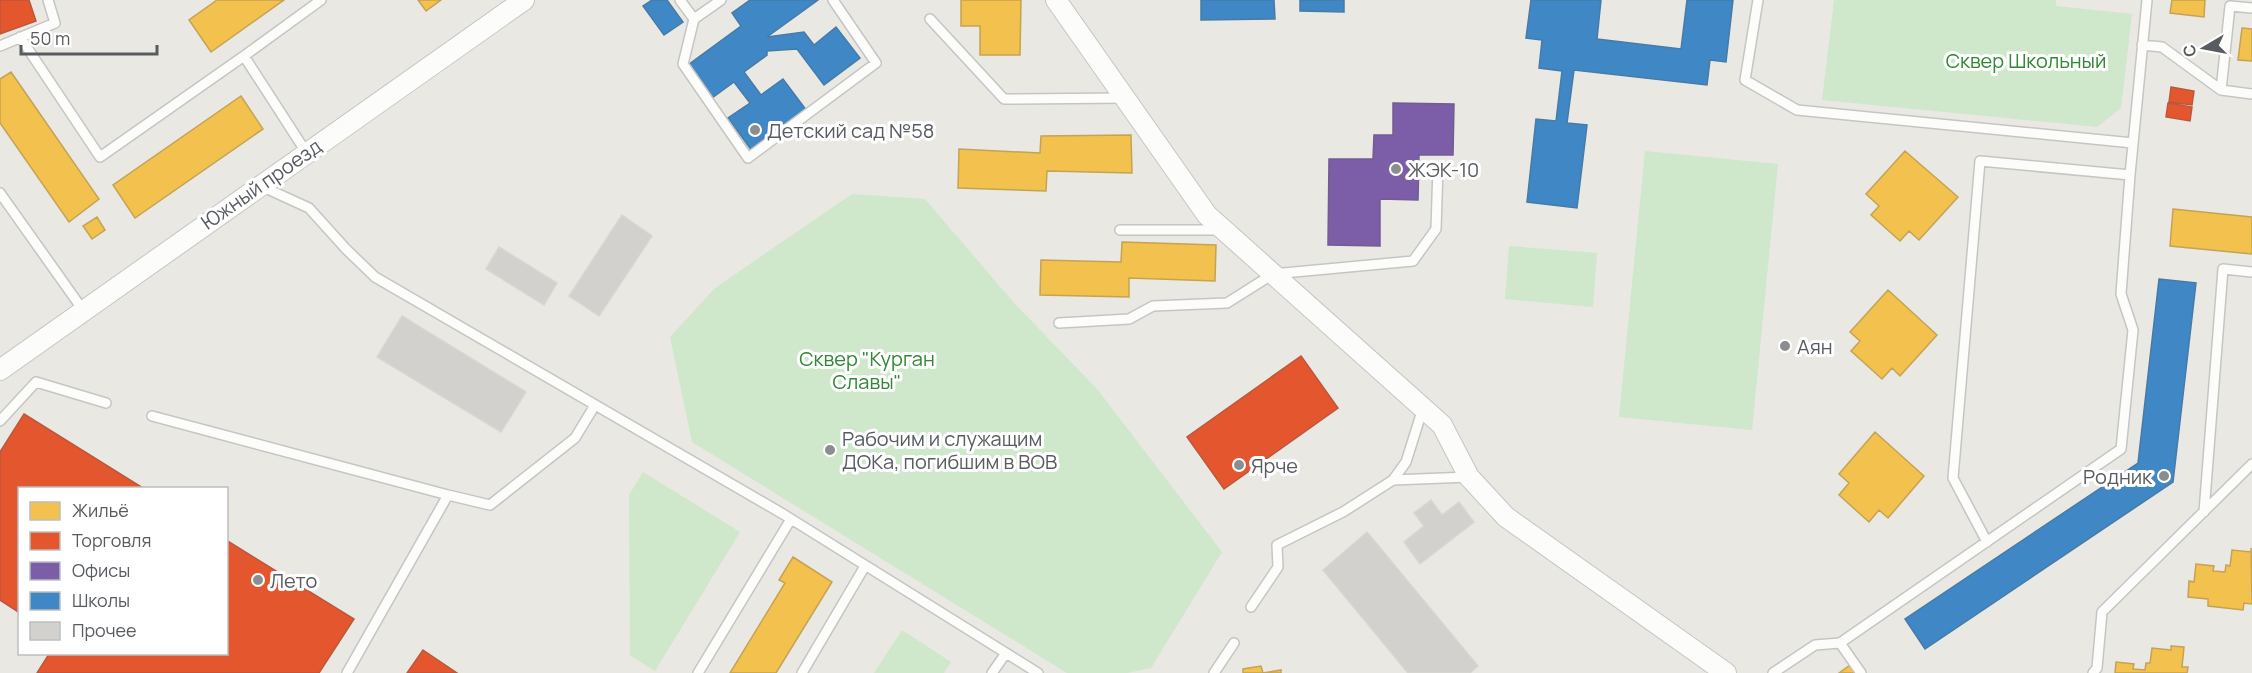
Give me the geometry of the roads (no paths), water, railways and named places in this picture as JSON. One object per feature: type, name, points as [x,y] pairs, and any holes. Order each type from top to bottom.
[{"type":"street","name":"Южный проезд","points":[[0,369],[524,0]]},
{"type":"street","points":[[1056,0],[1207,214],[1442,425],[1469,477],[1506,517],[1726,673]]},
{"type":"lane","points":[[0,46],[55,23],[48,0]]},
{"type":"lane","points":[[20,38],[100,157],[321,0]]},
{"type":"lane","points":[[680,0],[694,19]]},
{"type":"lane","points":[[721,0],[694,19],[683,64],[748,158],[876,63],[833,0]]},
{"type":"lane","points":[[1758,0],[1745,80],[1797,110],[2133,144]]},
{"type":"lane","points":[[1773,673],[1815,645],[1840,643],[2121,449],[2133,330],[2121,294],[2147,0]]},
{"type":"lane","points":[[2221,90],[2230,6],[2252,8]]},
{"type":"lane","points":[[930,19],[1004,99],[1125,98]]},
{"type":"lane","points":[[2142,45],[2162,47],[2221,90],[2252,94]]},
{"type":"lane","points":[[244,56],[306,152]]},
{"type":"lane","points":[[1987,542],[1953,478],[1980,161],[2130,175]]},
{"type":"lane","points":[[1059,323],[1129,319],[1153,306],[1227,303],[1273,274],[1413,261],[1436,229],[1438,167]]},
{"type":"lane","points":[[259,185],[309,208],[375,277],[791,519],[1038,673]]},
{"type":"lane","points":[[0,193],[83,310]]},
{"type":"lane","points":[[1120,230],[1223,230]]},
{"type":"lane","points":[[2204,512],[2223,269],[2252,272]]},
{"type":"lane","points":[[0,421],[36,382],[106,404]]},
{"type":"lane","points":[[152,416],[490,505],[575,438],[595,405]]},
{"type":"lane","points":[[1251,607],[1278,567],[1277,545],[1343,512],[1393,480],[1406,462],[1423,408]]},
{"type":"lane","points":[[2093,673],[2097,668],[2102,612],[2252,464]]},
{"type":"lane","points":[[1393,480],[1469,477]]},
{"type":"lane","points":[[347,673],[448,495]]},
{"type":"lane","points":[[698,673],[791,519]]},
{"type":"lane","points":[[802,673],[865,566]]},
{"type":"lane","points":[[1214,673],[1234,643]]},
{"type":"lane","points":[[1840,643],[1861,673]]},
{"type":"lane","points":[[992,673],[1006,653]]},
{"type":"place","name":"Детский сад №58","points":[[755,130]]},
{"type":"place","name":"ЖЭК-10","points":[[1396,169]]},
{"type":"place","name":"Аян","points":[[1785,346]]},
{"type":"place","name":"Рабочим и служащим ДОКа, погибшим в ВОВ","points":[[830,450]]},
{"type":"place","name":"Ярче","points":[[1239,465]]},
{"type":"place","name":"Родник","points":[[2164,476]]},
{"type":"place","name":"Лето","points":[[258,580]]},
{"type":"park label","name":"Сквер Школьный","points":[[2026,60]]},
{"type":"park label","name":"Сквер \"Курган Славы\"","points":[[867,370]]}]
